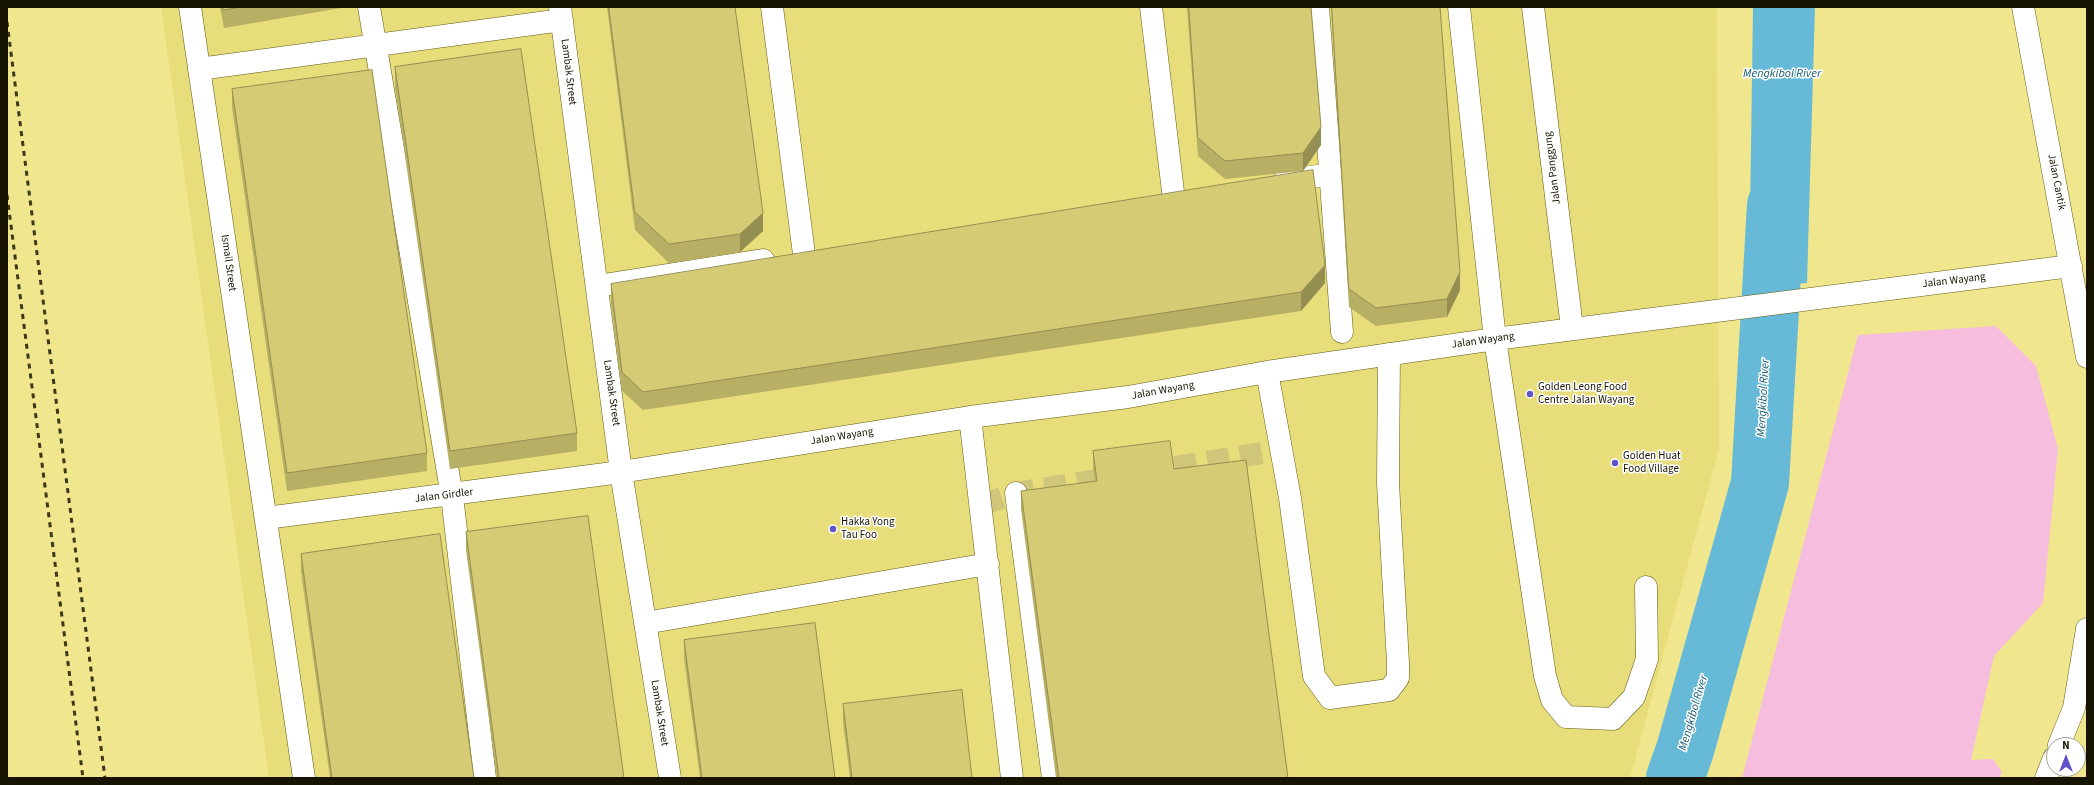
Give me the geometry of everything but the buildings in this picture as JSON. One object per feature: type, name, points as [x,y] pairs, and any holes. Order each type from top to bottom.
[{"type":"street","name":"Ismail Street","points":[[190,7],[304,778]]},
{"type":"street","points":[[370,7],[374,45],[452,496],[485,778]]},
{"type":"street","points":[[772,7],[804,254]]},
{"type":"street","points":[[1151,7],[1174,200]]},
{"type":"street","points":[[1318,7],[1342,332]]},
{"type":"street","points":[[1459,7],[1495,339],[1545,676],[1552,700],[1566,717],[1613,719],[1634,697],[1647,659],[1646,587]]},
{"type":"street","name":"Jalan Panggung","points":[[1533,7],[1572,328]]},
{"type":"street","name":"Jalan Cantik","points":[[2023,7],[2072,266],[2087,357]]},
{"type":"street","points":[[199,68],[374,45],[561,14]]},
{"type":"street","name":"Lambak Street","points":[[561,14],[621,472],[670,778]]},
{"type":"street","points":[[1268,184],[1331,174]]},
{"type":"street","points":[[1151,203],[1198,196]]},
{"type":"street","points":[[596,286],[828,250]]},
{"type":"street","name":"Jalan Wayang","points":[[621,472],[970,417],[1128,397],[1268,372],[1314,367],[1389,354],[1572,328],[2072,266]]},
{"type":"street","points":[[1268,372],[1290,498],[1314,676],[1330,698],[1389,690],[1398,678],[1388,483],[1389,354]]},
{"type":"street","points":[[970,417],[1012,778]]},
{"type":"street","name":"Jalan Girdler","points":[[266,518],[452,496],[621,472]]},
{"type":"street","points":[[1016,493],[1053,778]]},
{"type":"street","points":[[645,624],[988,564]]},
{"type":"street","points":[[2062,737],[2074,708],[2087,628]]},
{"type":"shaded area","points":[[161,7],[1717,7],[1719,449],[1630,778],[269,778]]},
{"type":"shaded area","points":[[1996,326],[2036,366],[2058,449],[2043,603],[1994,656],[1971,760],[1993,759],[2002,772],[2000,778],[1742,778],[1858,335]]},
{"type":"water","name":"Mengkibol River","points":[[1753,7],[1815,7],[1807,283],[1749,287]]},
{"type":"waterway","name":"Mengkibol River","points":[[1675,778],[1685,750],[1760,483],[1776,205]]},
{"type":"tunnel","points":[[981,505],[1016,493],[1281,450]]},
{"type":"railway","points":[[7,22],[105,778]]},
{"type":"railway","points":[[7,195],[83,778]]},
{"type":"place","name":"Golden Leong Food Centre Jalan Wayang","points":[[1530,394]]},
{"type":"place","name":"Golden Huat Food Village","points":[[1615,463]]},
{"type":"place","name":"Hakka Yong Tau Foo","points":[[833,529]]}]
